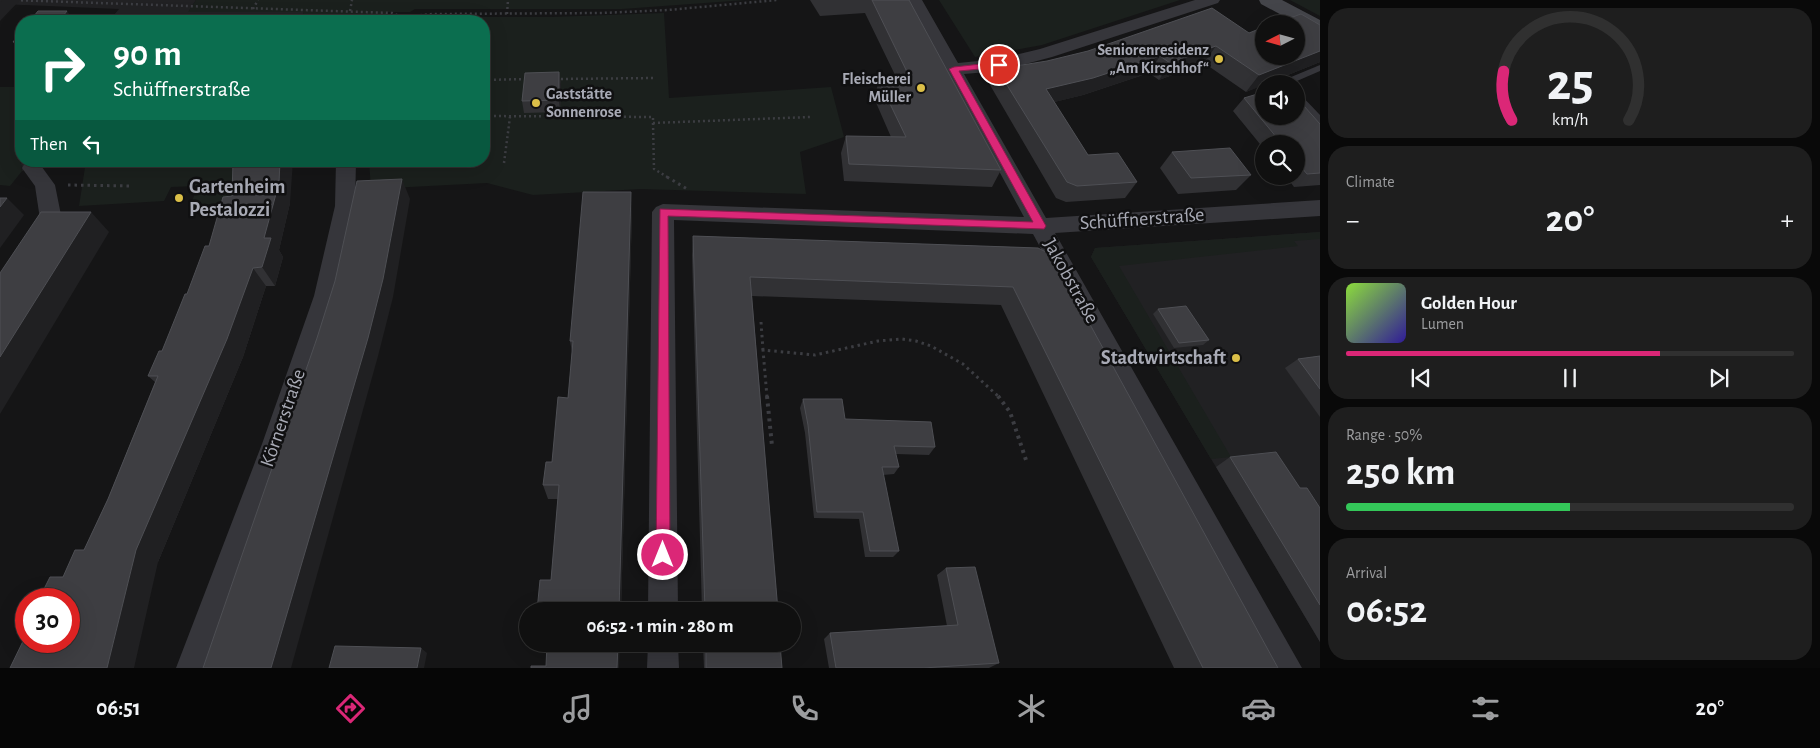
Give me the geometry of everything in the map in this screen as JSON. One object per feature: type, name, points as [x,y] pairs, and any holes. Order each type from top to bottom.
[{"type":"main road","points":[[1268,0],[1320,28]]},
{"type":"street","name":"Jakobstraße","points":[[914,0],[1286,668]]},
{"type":"street","points":[[954,69],[999,65],[1046,54],[1212,0]]},
{"type":"street","name":"Körnerstraße","points":[[192,668],[275,444],[325,296],[345,206],[346,167]]},
{"type":"street","points":[[0,294],[50,220],[38,177]]},
{"type":"street","name":"Schüffnerstraße","points":[[663,602],[663,212],[1041,226],[1320,208]]},
{"type":"street","points":[[663,652],[663,668]]},
{"type":"lane","points":[[1302,75],[1320,68]]},
{"type":"lane","points":[[1305,105],[1320,121]]},
{"type":"path","points":[[11,0],[392,13],[397,15]]},
{"type":"path","points":[[253,9],[258,0]]},
{"type":"path","points":[[350,12],[352,0]]},
{"type":"path","points":[[507,14],[508,0]]},
{"type":"path","points":[[426,15],[659,11],[777,0]]},
{"type":"path","points":[[551,79],[656,78]]},
{"type":"path","points":[[490,80],[532,79]]},
{"type":"path","points":[[490,116],[653,116],[654,169],[696,194]]},
{"type":"path","points":[[504,164],[510,117]]},
{"type":"path","points":[[653,123],[810,117]]},
{"type":"path","points":[[38,177],[134,186]]},
{"type":"path","points":[[761,322],[772,446]]},
{"type":"path","points":[[763,350],[779,350],[813,355],[866,343],[904,338],[928,345],[975,373],[994,391],[1009,410],[1027,462]]},
{"type":"shaded area","points":[[0,0],[196,0],[189,11],[304,12],[303,15],[114,15],[119,9],[0,4]]},
{"type":"shaded area","points":[[196,0],[746,0],[622,9],[415,9],[410,12],[385,12],[388,15],[303,15],[304,12],[188,12]]},
{"type":"shaded area","points":[[939,0],[1180,0],[1042,45],[975,57]]},
{"type":"shaded area","points":[[1290,0],[1320,0],[1320,16]]},
{"type":"shaded area","points":[[664,13],[669,98],[831,87],[844,137],[800,152],[806,194],[641,189],[533,195],[487,183],[371,189],[369,167],[490,167],[490,17]]},
{"type":"shaded area","points":[[0,87],[15,87],[15,167],[21,167],[22,171],[10,186],[0,185]]},
{"type":"shaded area","points":[[21,167],[36,167],[22,171]]},
{"type":"shaded area","points":[[85,167],[239,167],[231,202],[190,206],[198,186],[171,187],[164,201],[79,206]]},
{"type":"shaded area","name":"Stadtwirtschaft","points":[[1320,232],[1320,642],[1091,257],[1095,248]]},
{"type":"shaded area","points":[[1320,232],[1320,239],[1294,241],[1298,246],[1119,266],[1231,457],[1211,459],[1091,257],[1095,248]]},
{"type":"building","points":[[872,0],[909,0],[1001,170],[849,164],[846,136],[906,137],[879,81],[910,78]]},
{"type":"building","points":[[1212,8],[1249,33],[1255,31],[1255,65],[1284,65],[1259,75],[1216,46],[1170,63],[1160,56],[1093,78],[1046,89],[1088,155],[1118,153],[1137,182],[1077,186],[1067,182],[997,69],[1047,61],[1088,51]]},
{"type":"building","points":[[38,11],[67,11],[64,15],[35,15]]},
{"type":"building","points":[[1305,16],[1320,25],[1320,51],[1305,57]]},
{"type":"building","points":[[559,72],[559,100],[522,101],[525,73]]},
{"type":"building","points":[[1255,95],[1255,111],[1244,98]]},
{"type":"building","points":[[1305,107],[1320,124],[1320,173],[1307,174],[1305,172],[1305,135],[1275,135],[1266,125],[1305,125]]},
{"type":"building","points":[[1230,148],[1251,175],[1191,178],[1172,152]]},
{"type":"building","points":[[233,167],[280,167],[279,183],[264,238],[271,238],[262,267],[253,268],[227,339],[136,550],[107,668],[10,668],[17,653],[80,653],[80,588],[44,588],[50,577],[63,577],[75,550],[84,550],[108,499],[158,376],[148,376],[159,351],[162,351],[185,294],[187,294],[205,246],[209,246],[223,197],[232,196]]},
{"type":"building","points":[[402,179],[383,279],[368,338],[271,668],[203,668],[317,338],[335,281],[357,181]]},
{"type":"building","points":[[583,192],[631,192],[619,602],[538,602],[540,580],[551,580],[559,485],[543,485],[546,462],[552,462],[558,397],[568,398],[573,341],[570,341]]},
{"type":"building","points":[[0,198],[7,198],[0,207]]},
{"type":"building","points":[[41,212],[91,212],[0,357],[0,273]]},
{"type":"building","points":[[693,236],[1038,248],[1052,255],[1278,668],[1203,668],[1013,287],[750,277],[777,602],[705,602]]},
{"type":"building","points":[[1186,306],[1209,340],[1179,343],[1158,309]]},
{"type":"building","points":[[1320,356],[1320,389],[1298,359]]},
{"type":"building","points":[[803,399],[842,399],[845,419],[931,422],[935,447],[894,446],[899,467],[882,467],[899,551],[870,551],[863,512],[817,512],[808,425]]},
{"type":"building","points":[[1276,452],[1300,488],[1307,488],[1320,508],[1320,605],[1230,457]]},
{"type":"building","points":[[975,567],[999,663],[923,668],[836,668],[830,633],[958,625],[946,568]]},
{"type":"building","points":[[335,646],[421,648],[417,668],[329,668]]},
{"type":"building","points":[[547,652],[618,652],[617,668],[531,668],[531,666],[546,666]]},
{"type":"building","points":[[706,652],[781,652],[782,668],[706,668]]},
{"type":"place","name":"Seniorenresidenz „Am Kirschhof“","points":[[1219,59]]},
{"type":"place","name":"Fleischerei Müller","points":[[921,88]]},
{"type":"place","name":"Gaststätte Sonnenrose","points":[[536,103]]},
{"type":"place","name":"Gartenheim Pestalozzi","points":[[179,198]]},
{"type":"place","name":"Stadtwirtschaft","points":[[1236,358]]},
{"type":"route","points":[[663,555],[663,212],[1041,226],[954,69],[999,65]]}]
